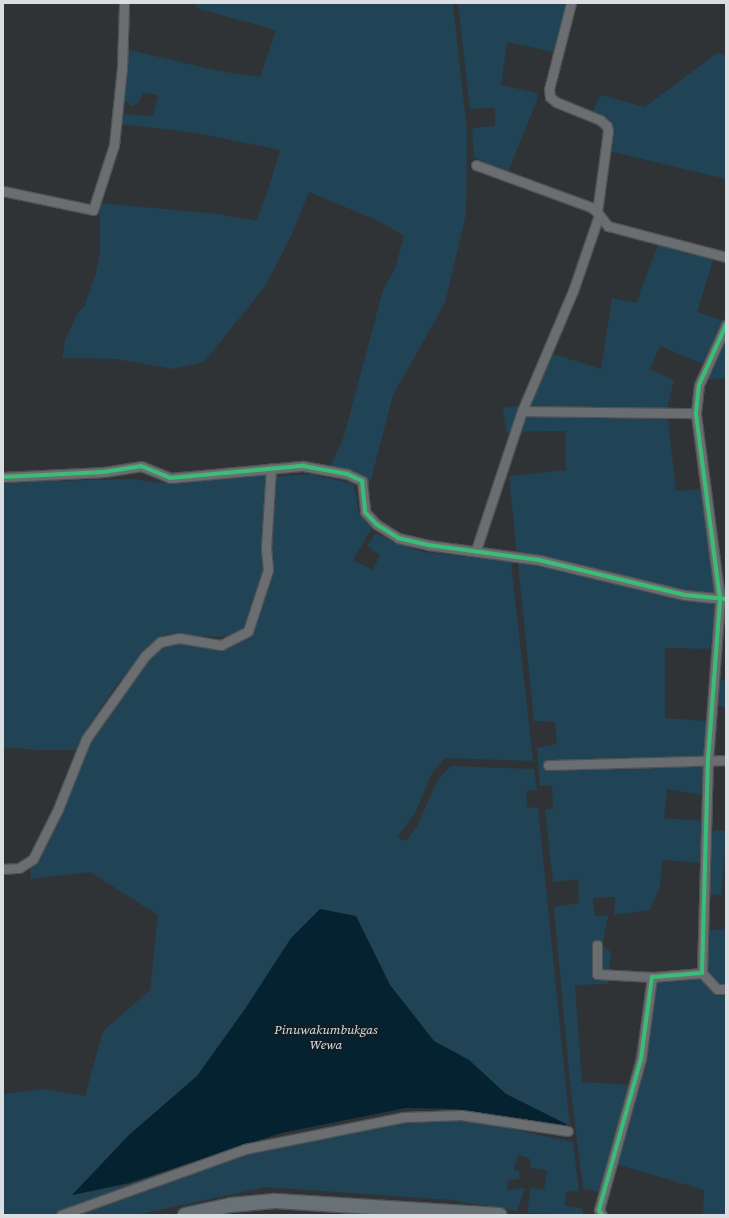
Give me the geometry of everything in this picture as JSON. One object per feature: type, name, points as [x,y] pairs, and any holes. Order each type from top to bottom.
[{"type":"highway","points":[[185,1215],[231,1205],[275,1202],[500,1215]]},
{"type":"street","points":[[3,191],[93,210],[114,144],[122,68],[124,3]]},
{"type":"street","points":[[476,550],[522,412],[573,291],[598,214],[608,132],[607,126],[600,120],[556,102],[550,97],[549,89],[571,3]]},
{"type":"street","points":[[476,165],[591,208],[608,226],[726,257]]},
{"type":"street","points":[[726,325],[699,386],[696,413],[723,599],[708,760],[702,973],[717,989],[726,989]]},
{"type":"street","points":[[522,412],[696,413]]},
{"type":"street","points":[[3,477],[104,472],[141,466],[170,478],[303,466],[347,474],[362,481],[365,512],[376,524],[398,538],[428,545],[476,550],[539,560],[685,595],[723,599]]},
{"type":"street","points":[[3,869],[19,868],[33,859],[58,809],[86,739],[145,656],[160,642],[178,638],[221,645],[248,631],[268,570],[266,549],[271,468]]},
{"type":"street","points":[[548,765],[726,760]]},
{"type":"street","points":[[597,945],[597,974],[652,977],[702,973]]},
{"type":"street","points":[[602,1215],[599,1210],[641,1059],[652,977]]},
{"type":"street","points":[[61,1215],[245,1149],[404,1117],[461,1115],[568,1131]]},
{"type":"shaded area","points":[[194,3],[453,3],[467,131],[466,215],[445,303],[393,395],[370,483],[354,474],[330,468],[344,436],[383,290],[395,269],[404,236],[379,221],[309,192],[292,234],[266,285],[204,362],[173,369],[116,359],[62,358],[65,340],[76,316],[85,305],[96,273],[100,252],[100,203],[218,214],[256,221],[267,193],[280,150],[196,133],[120,124],[121,114],[153,116],[158,95],[143,93],[139,102],[133,106],[120,99],[125,49],[219,71],[260,77],[276,30],[199,9]]},
{"type":"shaded area","points":[[458,3],[567,3],[554,52],[507,42],[501,85],[537,93],[537,100],[507,174],[474,157],[472,128],[495,126],[495,108],[470,109]]},
{"type":"shaded area","points":[[717,53],[726,55],[726,179],[609,151],[611,132],[592,114],[600,95],[645,107]]},
{"type":"shaded area","points":[[658,245],[714,257],[697,312],[725,321],[705,365],[660,346],[650,369],[674,380],[667,409],[676,491],[704,489],[717,604],[710,649],[665,648],[665,718],[706,721],[702,795],[667,789],[664,818],[704,821],[700,863],[662,860],[660,887],[650,910],[614,915],[615,897],[593,898],[595,916],[608,916],[602,945],[611,952],[608,984],[575,985],[582,1082],[630,1085],[648,983],[704,978],[708,930],[726,930],[726,1215],[703,1215],[704,1190],[616,1164],[608,1163],[599,1192],[583,1189],[570,1084],[554,907],[579,903],[578,879],[553,882],[545,810],[553,809],[552,785],[540,786],[537,748],[557,744],[555,722],[534,721],[509,476],[566,470],[565,431],[506,432],[503,408],[528,404],[550,353],[601,369],[612,298],[636,303]]},
{"type":"shaded area","points":[[726,338],[726,378],[707,380]]},
{"type":"shaded area","points":[[268,474],[265,492],[262,571],[255,603],[245,625],[236,635],[218,637],[166,634],[147,648],[115,687],[82,736],[78,750],[37,750],[3,747],[3,482],[134,479],[160,483]]},
{"type":"shaded area","points":[[309,474],[354,484],[359,514],[372,528],[353,560],[373,570],[380,555],[367,546],[376,533],[396,543],[425,552],[511,562],[533,761],[445,758],[432,773],[415,813],[397,837],[406,841],[417,826],[438,779],[451,766],[534,769],[537,790],[526,791],[527,807],[538,808],[570,1126],[506,1094],[469,1060],[434,1041],[390,985],[356,916],[245,1009],[197,1076],[129,1135],[73,1195],[129,1184],[192,1163],[186,1169],[55,1215],[3,1215],[3,1094],[46,1089],[85,1096],[103,1031],[150,990],[158,915],[90,872],[31,879],[30,867],[49,837],[87,740],[148,656],[162,645],[176,641],[229,646],[250,632],[269,551],[274,477]]},
{"type":"shaded area","points":[[717,680],[726,681],[726,708],[715,705]]},
{"type":"shaded area","points":[[710,830],[726,831],[721,895],[706,894]]},
{"type":"shaded area","points":[[460,1118],[573,1142],[579,1191],[566,1192],[565,1206],[582,1208],[583,1215],[527,1213],[531,1188],[544,1190],[547,1170],[531,1168],[529,1158],[518,1155],[514,1170],[519,1171],[520,1179],[507,1181],[508,1190],[525,1188],[517,1211],[451,1200],[265,1187],[136,1215],[69,1215],[246,1152],[404,1120]]},
{"type":"water","name":"Pinuwakumbukgas Wewa","points":[[320,909],[356,916],[390,985],[434,1041],[469,1060],[506,1094],[570,1126],[456,1109],[406,1108],[281,1133],[129,1183],[72,1195],[129,1135],[197,1076],[245,1009],[291,938]]},
{"type":"cycle path","points":[[602,1215],[599,1210],[641,1059],[652,977],[702,973],[708,760],[720,599],[696,413],[699,385],[726,325]]},
{"type":"cycle path","points":[[3,477],[104,472],[141,466],[170,478],[303,466],[347,474],[362,481],[365,512],[376,524],[398,538],[428,545],[539,560],[685,595],[726,599]]}]
